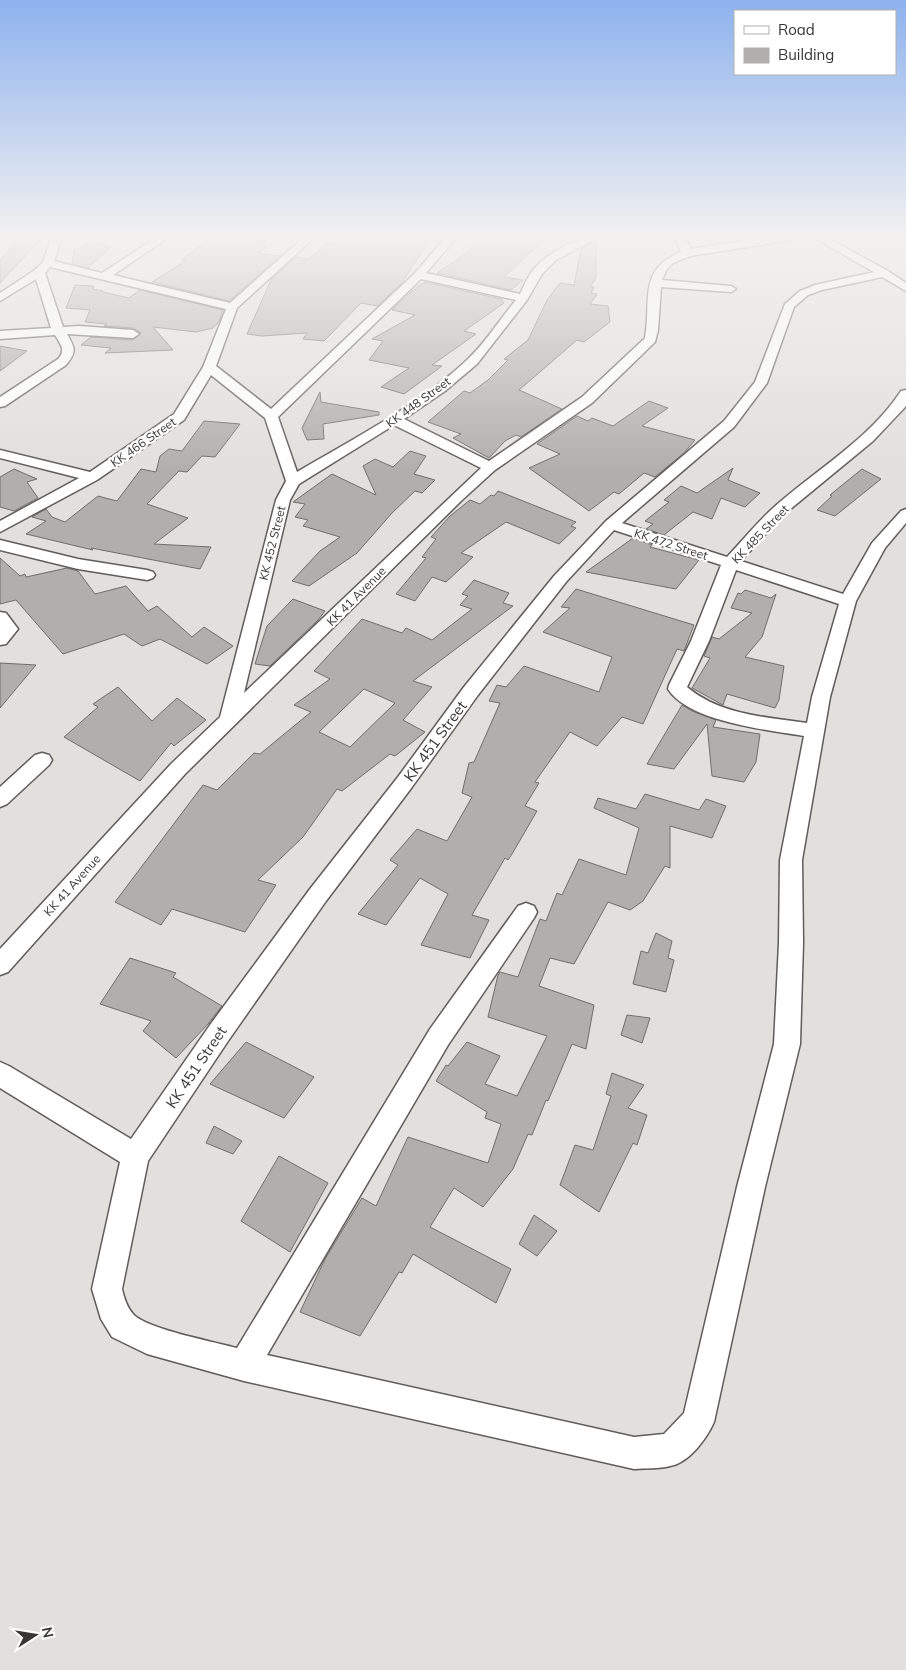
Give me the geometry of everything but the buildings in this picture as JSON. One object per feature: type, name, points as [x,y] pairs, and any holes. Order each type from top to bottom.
[{"type":"street","points":[[0,403],[62,362],[68,355],[69,348],[60,332],[54,315]]},
{"type":"street","name":"KK 466 Street","points":[[0,527],[92,476],[179,417],[209,367],[229,315]]},
{"type":"street","points":[[271,416],[378,315]]},
{"type":"street","name":"KK 448 Street","points":[[293,481],[394,420],[440,388],[473,361],[510,315]]},
{"type":"street","name":"KK 41 Avenue","points":[[0,964],[178,768],[228,722],[456,498],[490,468],[587,400],[651,338],[654,326],[654,315]]},
{"type":"street","name":"KK 451 Street","points":[[135,1156],[224,1025],[318,895],[405,782],[471,691],[560,579],[611,524],[729,424],[761,383],[786,315]]},
{"type":"street","points":[[0,334],[79,330],[133,334]]},
{"type":"street","points":[[209,367],[271,416],[293,481]]},
{"type":"street","name":"KK 485 Street","points":[[815,731],[738,718],[717,712],[685,696],[677,689],[678,685],[700,641],[730,564],[777,514],[868,438],[903,400],[906,394]]},
{"type":"street","points":[[394,420],[490,468]]},
{"type":"street","points":[[0,454],[92,476]]},
{"type":"street","name":"KK 452 Street","points":[[228,722],[283,500],[293,481]]},
{"type":"street","points":[[0,1074],[30,1094],[135,1156],[108,1289],[112,1308],[123,1326],[147,1339],[244,1365],[634,1453],[671,1450],[698,1422],[751,1187],[787,1044],[791,943],[791,860],[821,697],[848,602],[878,546],[906,514]]},
{"type":"street","name":"KK 472 Street","points":[[611,524],[848,602]]},
{"type":"street","points":[[0,545],[78,564],[146,575]]},
{"type":"street","points":[[0,617],[9,629],[0,640]]},
{"type":"street","points":[[0,799],[42,760]]},
{"type":"street","points":[[244,1365],[439,1037],[526,912]]}]
